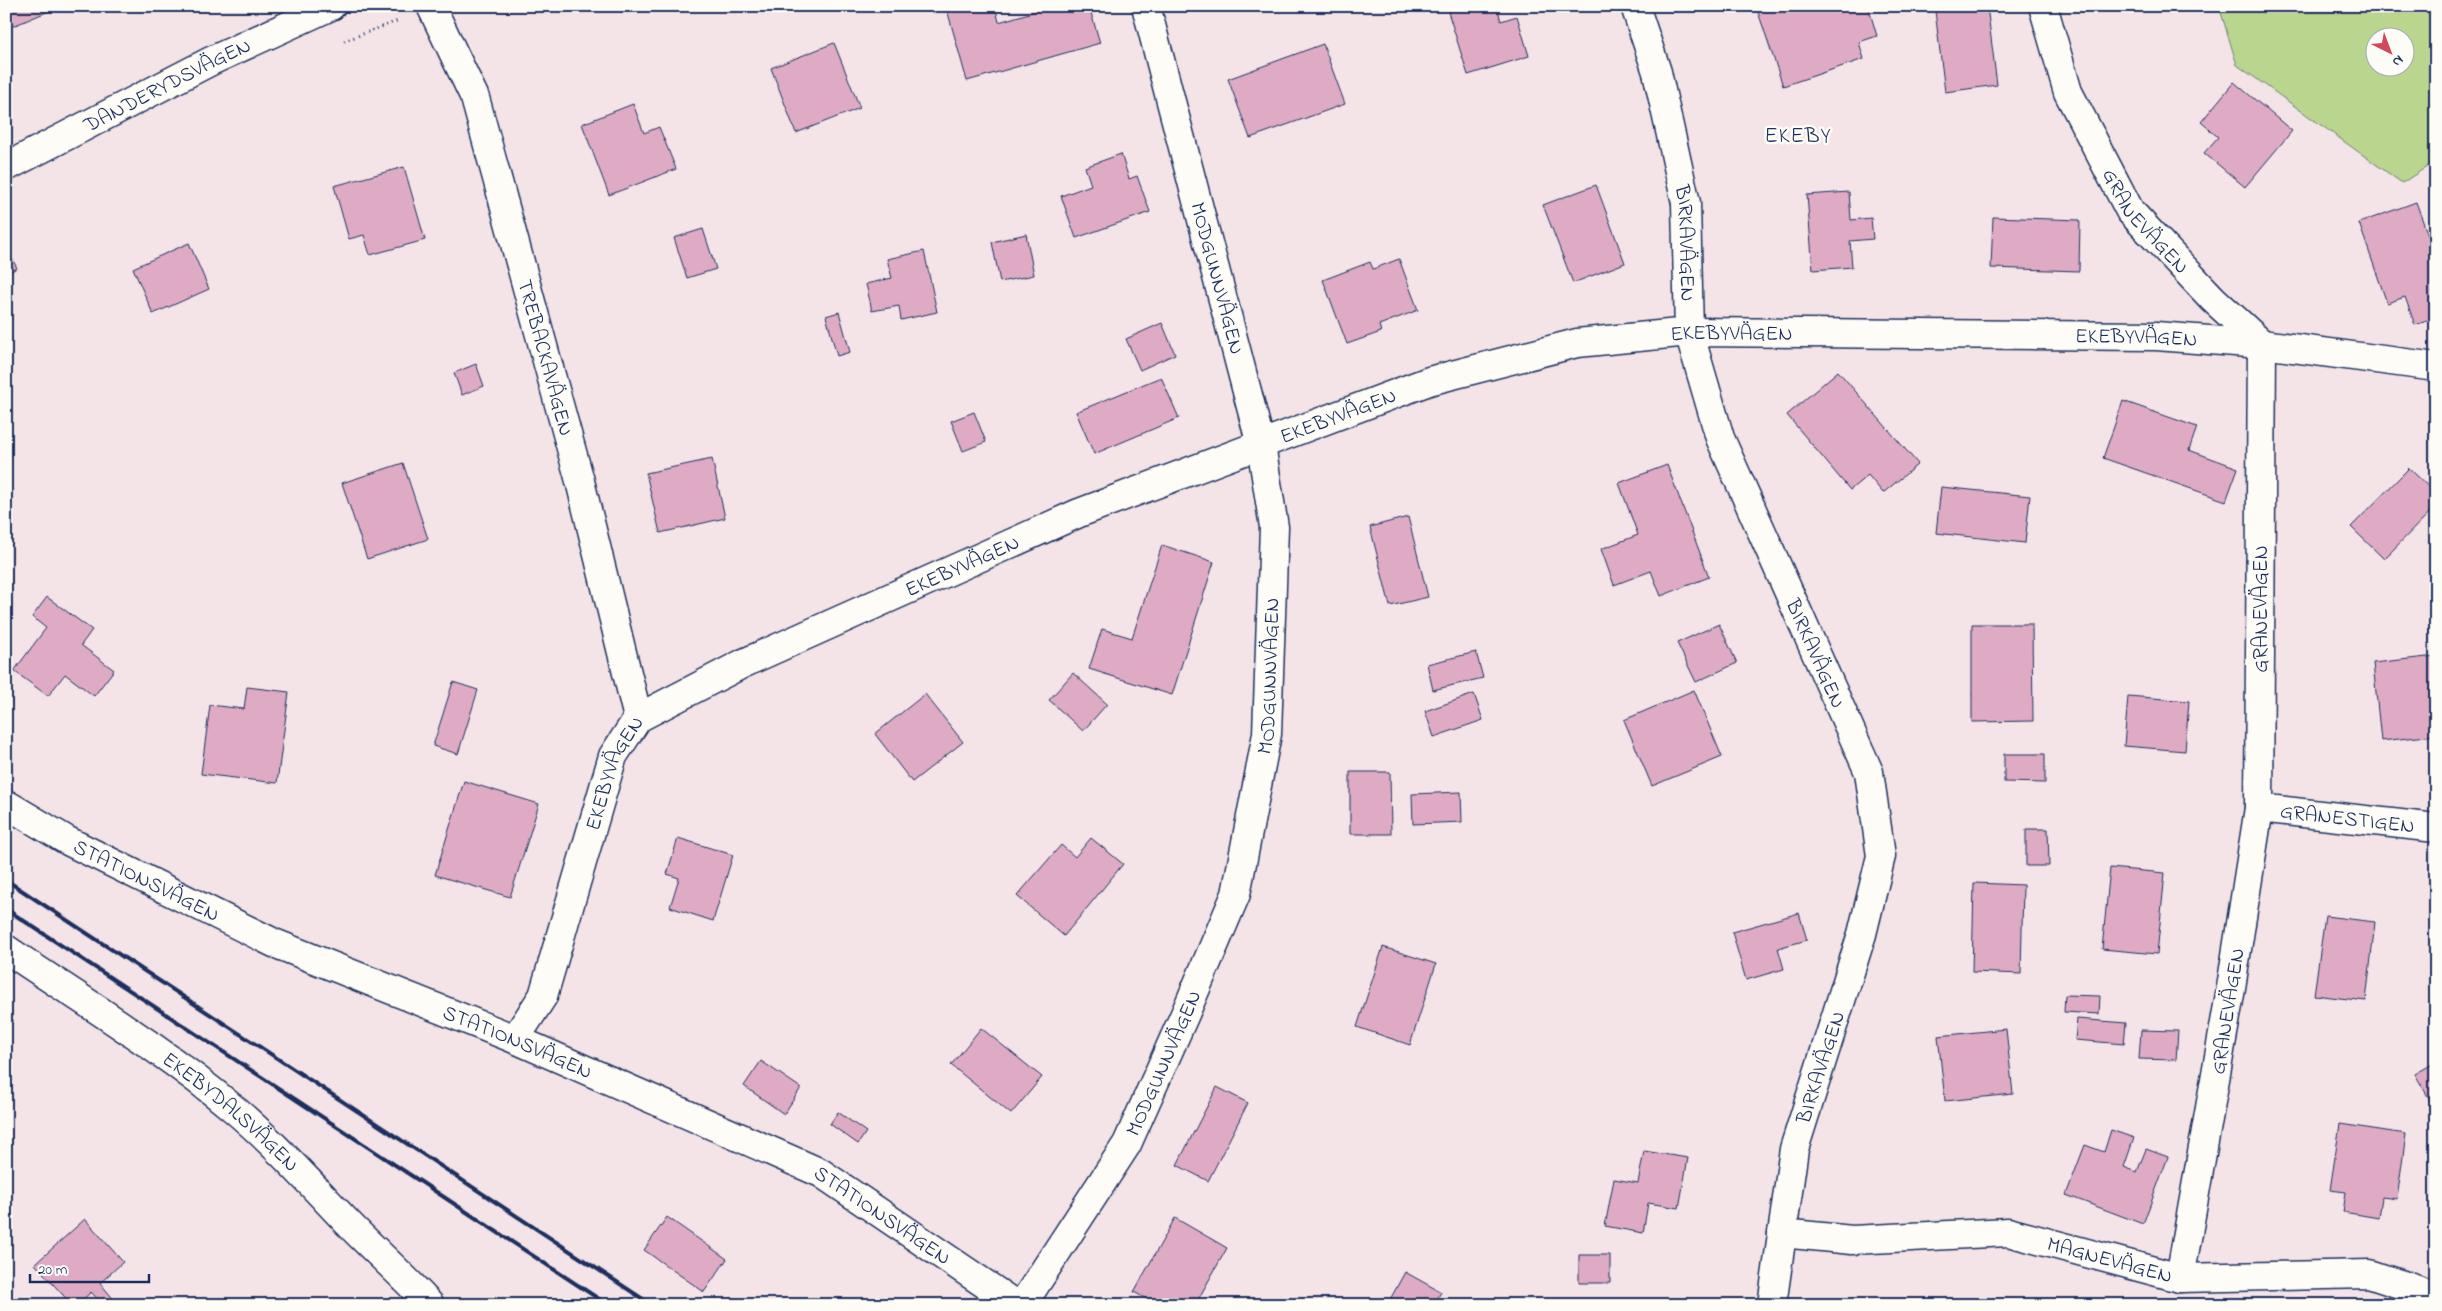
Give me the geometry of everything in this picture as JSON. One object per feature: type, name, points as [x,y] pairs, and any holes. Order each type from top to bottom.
[{"type":"street","name":"DANDERYDSVÄGEN","points":[[6,167],[211,62],[330,6]]},
{"type":"street","name":"TREBACKAVÄGEN","points":[[431,6],[474,98],[580,481],[638,718]]},
{"type":"street","name":"MODGUNNVÄGEN","points":[[1022,1305],[1127,1144],[1236,894],[1267,734],[1274,528],[1261,445],[1146,6]]},
{"type":"street","name":"BIRKAVÄGEN","points":[[1635,6],[1658,72],[1686,204],[1689,332],[1720,438],[1869,772],[1881,856],[1862,934],[1794,1149],[1772,1305]]},
{"type":"street","name":"GRANEVÄGEN","points":[[2043,6],[2068,92],[2130,211],[2213,299],[2262,344],[2259,808],[2230,994],[2180,1278]]},
{"type":"street","name":"EKEBYVÄGEN","points":[[515,1039],[544,996],[613,756],[638,718],[744,663],[1079,513],[1429,381],[1577,343],[1689,332],[2156,336],[2262,344],[2436,367]]},
{"type":"street","name":"STATIONSVÄGEN","points":[[6,804],[68,840],[274,943],[515,1039],[821,1173],[1016,1305]]},
{"type":"street","name":"GRANESTIGEN","points":[[2259,808],[2436,828]]},
{"type":"street","name":"EKEBYDALSVÄGEN","points":[[6,949],[168,1059],[234,1110],[304,1173],[348,1223],[403,1274],[430,1305]]},
{"type":"street","name":"MAGNEVÄGEN","points":[[1782,1233],[1852,1240],[2008,1232],[2180,1278],[2369,1274],[2436,1296]]},
{"type":"green space","points":[[2219,6],[2436,6],[2436,161],[2402,183],[2237,65]]},
{"type":"building","points":[[6,6],[61,6],[6,29]]},
{"type":"building","points":[[946,6],[995,6],[999,22],[1053,6],[1089,6],[1100,43],[967,81]]},
{"type":"building","points":[[1465,6],[1497,6],[1501,21],[1517,16],[1529,56],[1468,75],[1448,12]]},
{"type":"building","points":[[1766,6],[1868,6],[1877,36],[1859,42],[1864,59],[1783,86],[1757,9]]},
{"type":"building","points":[[1987,6],[1997,85],[1945,92],[1935,11]]},
{"type":"building","points":[[834,43],[860,108],[796,133],[771,68]]},
{"type":"building","points":[[1323,44],[1345,104],[1250,138],[1228,79]]},
{"type":"building","points":[[2234,82],[2292,131],[2245,187],[2204,153],[2218,137],[2201,122]]},
{"type":"building","points":[[633,104],[644,133],[659,127],[676,169],[609,195],[582,124]]},
{"type":"building","points":[[1121,154],[1129,179],[1137,176],[1150,212],[1076,238],[1061,196],[1091,185],[1085,167]]},
{"type":"building","points":[[404,167],[425,240],[370,255],[364,235],[349,239],[334,186]]},
{"type":"building","points":[[1596,185],[1625,263],[1573,283],[1543,205]]},
{"type":"building","points":[[1849,192],[1851,220],[1871,218],[1873,239],[1850,241],[1852,267],[1813,270],[1807,195]]},
{"type":"building","points":[[2416,202],[2436,258],[2436,318],[2415,325],[2405,297],[2387,303],[2359,223]]},
{"type":"building","points":[[1993,217],[2080,220],[2079,271],[1991,268]]},
{"type":"building","points":[[703,229],[716,269],[687,278],[674,238]]},
{"type":"building","points":[[1026,234],[1034,275],[1000,282],[992,242]]},
{"type":"building","points":[[189,243],[209,289],[153,314],[133,268]]},
{"type":"building","points":[[6,247],[17,268],[6,274]]},
{"type":"building","points":[[924,251],[937,312],[901,320],[899,306],[872,311],[866,284],[892,278],[887,259]]},
{"type":"building","points":[[1399,259],[1418,310],[1379,325],[1381,332],[1347,344],[1323,280],[1370,262],[1373,269]]},
{"type":"building","points":[[839,312],[850,352],[837,356],[826,316]]},
{"type":"building","points":[[1162,323],[1175,354],[1140,370],[1126,339]]},
{"type":"building","points":[[476,364],[484,386],[462,395],[454,373]]},
{"type":"building","points":[[1838,371],[1918,464],[1883,493],[1868,475],[1850,490],[1787,415]]},
{"type":"building","points":[[1161,377],[1179,418],[1094,454],[1076,412]]},
{"type":"building","points":[[2123,401],[2197,427],[2189,450],[2238,468],[2226,501],[2103,458]]},
{"type":"building","points":[[974,412],[986,442],[963,451],[951,421]]},
{"type":"building","points":[[712,459],[725,518],[660,533],[646,473]]},
{"type":"building","points":[[403,463],[428,539],[367,559],[342,483]]},
{"type":"building","points":[[1667,465],[1709,577],[1661,596],[1651,571],[1614,585],[1601,549],[1638,535],[1619,483]]},
{"type":"building","points":[[2409,468],[2436,494],[2436,506],[2384,559],[2351,527]]},
{"type":"building","points":[[1941,487],[2030,496],[2025,543],[1936,533]]},
{"type":"building","points":[[1408,517],[1428,597],[1390,606],[1370,527]]},
{"type":"building","points":[[1162,545],[1214,562],[1172,695],[1089,669],[1102,629],[1132,638]]},
{"type":"building","points":[[47,597],[92,630],[81,645],[114,670],[94,696],[65,674],[48,696],[14,671],[46,628],[32,617]]},
{"type":"building","points":[[1719,624],[1737,663],[1696,682],[1677,643]]},
{"type":"building","points":[[1972,624],[2032,624],[2033,721],[1972,722]]},
{"type":"building","points":[[1476,652],[1483,678],[1433,690],[1427,664]]},
{"type":"building","points":[[2436,656],[2436,735],[2381,741],[2373,663]]},
{"type":"building","points":[[1073,673],[1107,704],[1083,731],[1049,700]]},
{"type":"building","points":[[453,682],[478,690],[458,754],[433,746]]},
{"type":"building","points":[[247,687],[289,692],[277,783],[201,774],[210,705],[244,709]]},
{"type":"building","points":[[1694,690],[1722,757],[1652,786],[1624,720]]},
{"type":"building","points":[[925,694],[963,742],[912,782],[875,734]]},
{"type":"building","points":[[1474,694],[1483,720],[1434,737],[1425,711]]},
{"type":"building","points":[[2128,696],[2189,701],[2185,751],[2124,746]]},
{"type":"building","points":[[2004,754],[2045,754],[2045,783],[2004,782]]},
{"type":"building","points":[[1350,772],[1390,772],[1391,834],[1350,834]]},
{"type":"building","points":[[464,781],[539,804],[510,897],[435,875]]},
{"type":"building","points":[[1461,792],[1462,822],[1413,824],[1412,794]]},
{"type":"building","points":[[2026,829],[2048,829],[2049,866],[2026,866]]},
{"type":"building","points":[[678,838],[733,855],[713,921],[670,907],[679,878],[667,874]]},
{"type":"building","points":[[1091,838],[1123,864],[1064,936],[1017,896],[1061,845],[1075,857]]},
{"type":"building","points":[[2110,868],[2165,873],[2157,954],[2102,949]]},
{"type":"building","points":[[1974,883],[2023,885],[2021,974],[1972,972]]},
{"type":"building","points":[[1799,913],[1807,940],[1778,948],[1784,969],[1746,980],[1732,932]]},
{"type":"building","points":[[2325,916],[2375,922],[2366,1001],[2314,995]]},
{"type":"building","points":[[1383,947],[1436,964],[1410,1045],[1357,1027]]},
{"type":"building","points":[[2065,995],[2100,996],[2099,1014],[2064,1012]]},
{"type":"building","points":[[2077,1019],[2126,1023],[2124,1044],[2075,1040]]},
{"type":"building","points":[[981,1028],[1042,1077],[1011,1114],[951,1065]]},
{"type":"building","points":[[2006,1029],[2013,1094],[1945,1101],[1938,1036]]},
{"type":"building","points":[[2141,1030],[2178,1031],[2176,1060],[2139,1059]]},
{"type":"building","points":[[761,1061],[801,1088],[784,1114],[744,1086]]},
{"type":"building","points":[[2436,1062],[2436,1106],[2434,1107],[2415,1074]]},
{"type":"building","points":[[1217,1087],[1248,1103],[1208,1181],[1177,1165]]},
{"type":"building","points":[[838,1112],[866,1132],[858,1144],[830,1124]]},
{"type":"building","points":[[2340,1124],[2406,1134],[2397,1199],[2382,1197],[2379,1218],[2343,1212],[2346,1192],[2330,1190]]},
{"type":"building","points":[[2111,1130],[2134,1138],[2124,1167],[2137,1172],[2146,1149],[2168,1157],[2143,1224],[2066,1195],[2085,1145],[2104,1152]]},
{"type":"building","points":[[1644,1151],[1688,1158],[1679,1208],[1648,1203],[1643,1233],[1605,1226],[1614,1179],[1638,1183]]},
{"type":"building","points":[[667,1217],[727,1259],[704,1292],[644,1250]]},
{"type":"building","points":[[1175,1218],[1227,1248],[1195,1305],[1157,1305],[1134,1292]]},
{"type":"building","points":[[85,1219],[123,1262],[100,1283],[116,1302],[113,1305],[103,1305],[91,1292],[77,1305],[72,1305],[35,1264]]},
{"type":"building","points":[[1579,1255],[1610,1255],[1610,1283],[1579,1283]]},
{"type":"building","points":[[1405,1272],[1441,1292],[1434,1305],[1387,1305]]},
{"type":"railway","points":[[6,880],[652,1305]]},
{"type":"railway","points":[[6,909],[608,1305]]},
{"type":"district","name":"EKEBY","points":[[1798,134]]}]
